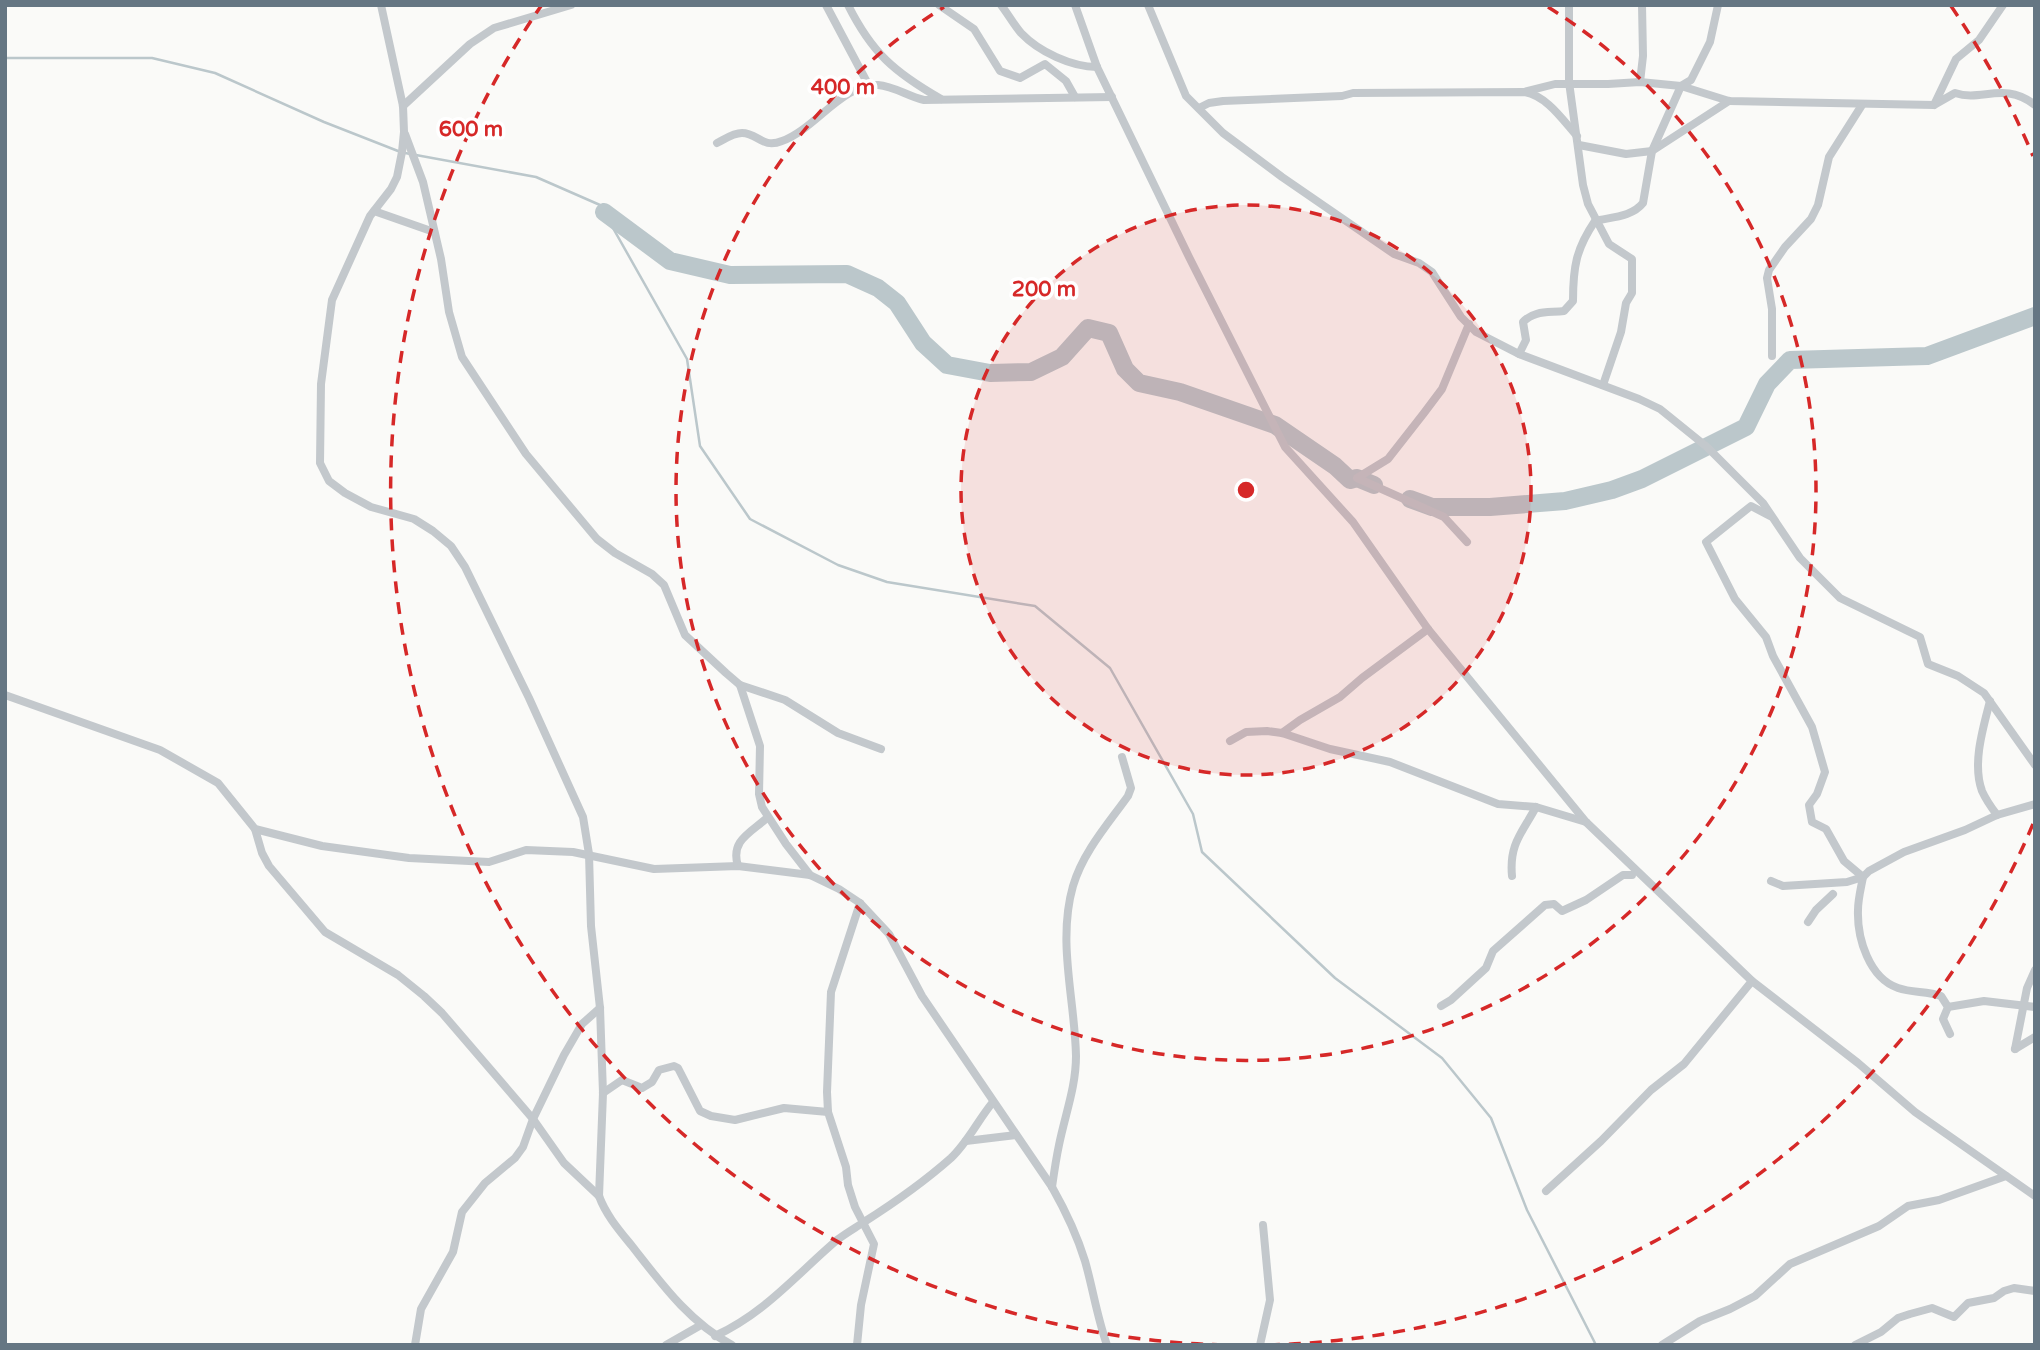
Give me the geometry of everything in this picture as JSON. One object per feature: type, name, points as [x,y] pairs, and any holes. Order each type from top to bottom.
[{"type":"street","points":[[381,5],[403,106],[404,132],[397,177],[363,230],[332,300],[321,384],[320,463],[328,481],[345,494],[371,507],[414,519],[451,546],[465,567],[529,698],[583,817],[589,854],[591,926],[600,1008],[603,1093],[599,1196],[617,1227],[656,1277],[701,1325],[732,1345]]},
{"type":"street","points":[[403,106],[470,44],[494,27],[571,5]]},
{"type":"street","points":[[826,5],[869,86]]},
{"type":"street","points":[[848,5],[856,22],[882,57],[904,78],[940,99]]},
{"type":"street","points":[[939,5],[974,29],[1000,71],[1020,78],[1045,64],[1066,81],[1075,97]]},
{"type":"street","points":[[1001,5],[1022,33],[1034,43],[1081,67],[1097,67]]},
{"type":"street","points":[[1075,5],[1097,67],[1241,363],[1285,447],[1353,522],[1429,629],[1586,822],[1752,981],[1858,1063],[1915,1112],[2035,1196]]},
{"type":"street","points":[[1148,5],[1186,96],[1223,133],[1394,254],[1419,263],[1432,272],[1461,317],[1495,343],[1639,398],[1679,423],[1763,503],[1800,558],[1840,597],[1920,637],[1928,664],[1958,676],[1984,693],[2035,765]]},
{"type":"street","points":[[1569,5],[1569,82],[1583,185],[1595,221],[1609,244],[1632,259],[1632,293],[1626,303],[1621,332],[1603,385]]},
{"type":"street","points":[[1640,82],[1643,56],[1642,5]]},
{"type":"street","points":[[1519,354],[1526,340],[1523,322],[1529,316],[1542,312],[1564,312],[1573,301],[1575,261],[1579,247],[1595,221],[1638,210],[1646,194],[1652,151],[1681,86],[1691,80],[1710,42],[1718,5]]},
{"type":"street","points":[[1934,106],[1956,59],[1979,40],[2003,5]]},
{"type":"street","points":[[1524,92],[1569,82],[1640,82],[1681,86],[1730,101],[1934,106],[1955,93],[1965,97],[2004,92],[2035,105]]},
{"type":"street","points":[[718,143],[741,133],[764,143],[782,141],[849,95],[869,86],[887,86],[924,100],[1112,97]]},
{"type":"street","points":[[1199,108],[1223,101],[1342,96],[1353,93],[1524,92],[1543,100],[1578,141],[1626,154],[1652,151],[1730,101]]},
{"type":"street","points":[[1772,356],[1772,309],[1767,278],[1769,270],[1785,247],[1811,219],[1818,205],[1829,157],[1862,105]]},
{"type":"street","points":[[404,132],[423,182],[441,259],[449,312],[462,356],[519,444],[551,486],[597,539],[664,585],[685,635],[740,685],[785,700],[838,733],[881,749]]},
{"type":"street","points":[[374,211],[434,232]]},
{"type":"street","points":[[1467,541],[1444,517],[1357,478],[1388,459],[1442,389],[1469,324]]},
{"type":"street","points":[[1775,520],[1751,506],[1706,542],[1735,599],[1766,637],[1812,727],[1825,772],[1817,794],[1809,804],[1812,822],[1826,829],[1844,861],[1863,877]]},
{"type":"street","points":[[1282,733],[1340,697],[1429,629]]},
{"type":"street","points":[[740,685],[760,746],[759,794],[767,818],[810,875]]},
{"type":"street","points":[[5,695],[160,751],[218,783],[255,829],[269,866],[325,932],[398,975],[442,1013],[533,1119],[564,1163],[599,1196]]},
{"type":"street","points":[[1990,701],[1982,730],[1979,777],[1981,789],[1997,815]]},
{"type":"street","points":[[1230,741],[1246,732],[1282,733],[1330,749],[1390,762],[1498,804],[1536,807],[1586,822]]},
{"type":"street","points":[[1052,1187],[1074,1084],[1076,1055],[1073,1008],[1066,961],[1073,886],[1086,855],[1128,796],[1131,788],[1122,757]]},
{"type":"street","points":[[1771,881],[1783,886],[1839,884],[1863,877],[1904,852],[1965,830],[1997,815],[2035,804]]},
{"type":"street","points":[[1513,876],[1513,849],[1536,807]]},
{"type":"street","points":[[738,866],[735,855],[737,846],[767,818]]},
{"type":"street","points":[[255,829],[322,846],[409,858],[489,862],[526,850],[589,854],[654,869],[738,866],[810,875],[839,889],[860,904],[889,934],[922,996],[1052,1187],[1066,1213],[1084,1260],[1107,1345]]},
{"type":"street","points":[[1441,1006],[1486,968],[1493,951],[1545,905],[1554,904],[1562,911],[1586,900],[1623,875],[1632,875]]},
{"type":"street","points":[[1863,877],[1857,911],[1866,955],[1876,972],[1896,987],[1941,996],[1948,1007]]},
{"type":"street","points":[[1808,922],[1833,894]]},
{"type":"street","points":[[857,1345],[861,1305],[874,1244],[848,1185],[846,1167],[828,1112],[831,992],[860,904]]},
{"type":"street","points":[[2035,970],[2029,980],[2015,1049],[2035,1037]]},
{"type":"street","points":[[1546,1191],[1651,1090],[1684,1064],[1752,981]]},
{"type":"street","points":[[1948,1007],[1984,1001],[2035,1007]]},
{"type":"street","points":[[1948,1007],[1943,1019],[1950,1034]]},
{"type":"street","points":[[415,1345],[421,1309],[449,1260],[456,1243],[462,1212],[485,1182],[515,1158],[527,1140],[533,1119],[578,1031],[587,1018],[600,1008]]},
{"type":"street","points":[[603,1093],[621,1080],[636,1088],[642,1088],[652,1082],[659,1070],[674,1066],[700,1111],[710,1116],[734,1120],[784,1108],[828,1112]]},
{"type":"street","points":[[715,1336],[759,1311],[836,1241],[943,1164],[966,1141],[979,1118],[993,1102]]},
{"type":"street","points":[[966,1141],[1016,1135]]},
{"type":"street","points":[[1662,1345],[1700,1321],[1730,1310],[1755,1296],[1790,1264],[1821,1249],[1853,1239],[1879,1226],[1908,1206],[1939,1200],[2006,1176]]},
{"type":"street","points":[[1260,1345],[1270,1300],[1263,1226]]},
{"type":"street","points":[[1855,1345],[1881,1332],[1898,1318],[1910,1314],[1932,1308],[1954,1317],[1968,1303],[1994,1298],[2004,1291],[2014,1288],[2035,1291]]},
{"type":"street","points":[[666,1345],[701,1325]]},
{"type":"waterway","points":[[5,58],[152,58],[215,73],[324,122],[398,151]]},
{"type":"waterway","points":[[405,153],[536,177],[600,205],[687,359],[700,446],[750,519],[838,565],[887,582],[1035,606],[1110,668],[1193,814],[1202,852],[1335,978],[1442,1058],[1491,1118],[1527,1210],[1596,1345]]},
{"type":"waterway","points":[[604,212],[670,261],[730,275],[847,274],[878,288],[897,303],[923,343],[947,365],[990,373],[1031,372],[1062,357],[1088,328],[1109,333],[1125,369],[1139,383],[1180,392],[1275,425],[1335,466],[1350,480],[1357,478],[1374,485]]},
{"type":"waterway","points":[[1410,499],[1432,507],[1490,507],[1565,501],[1612,490],[1642,479],[1746,427],[1767,384],[1790,360],[1927,356],[2035,316]]}]
